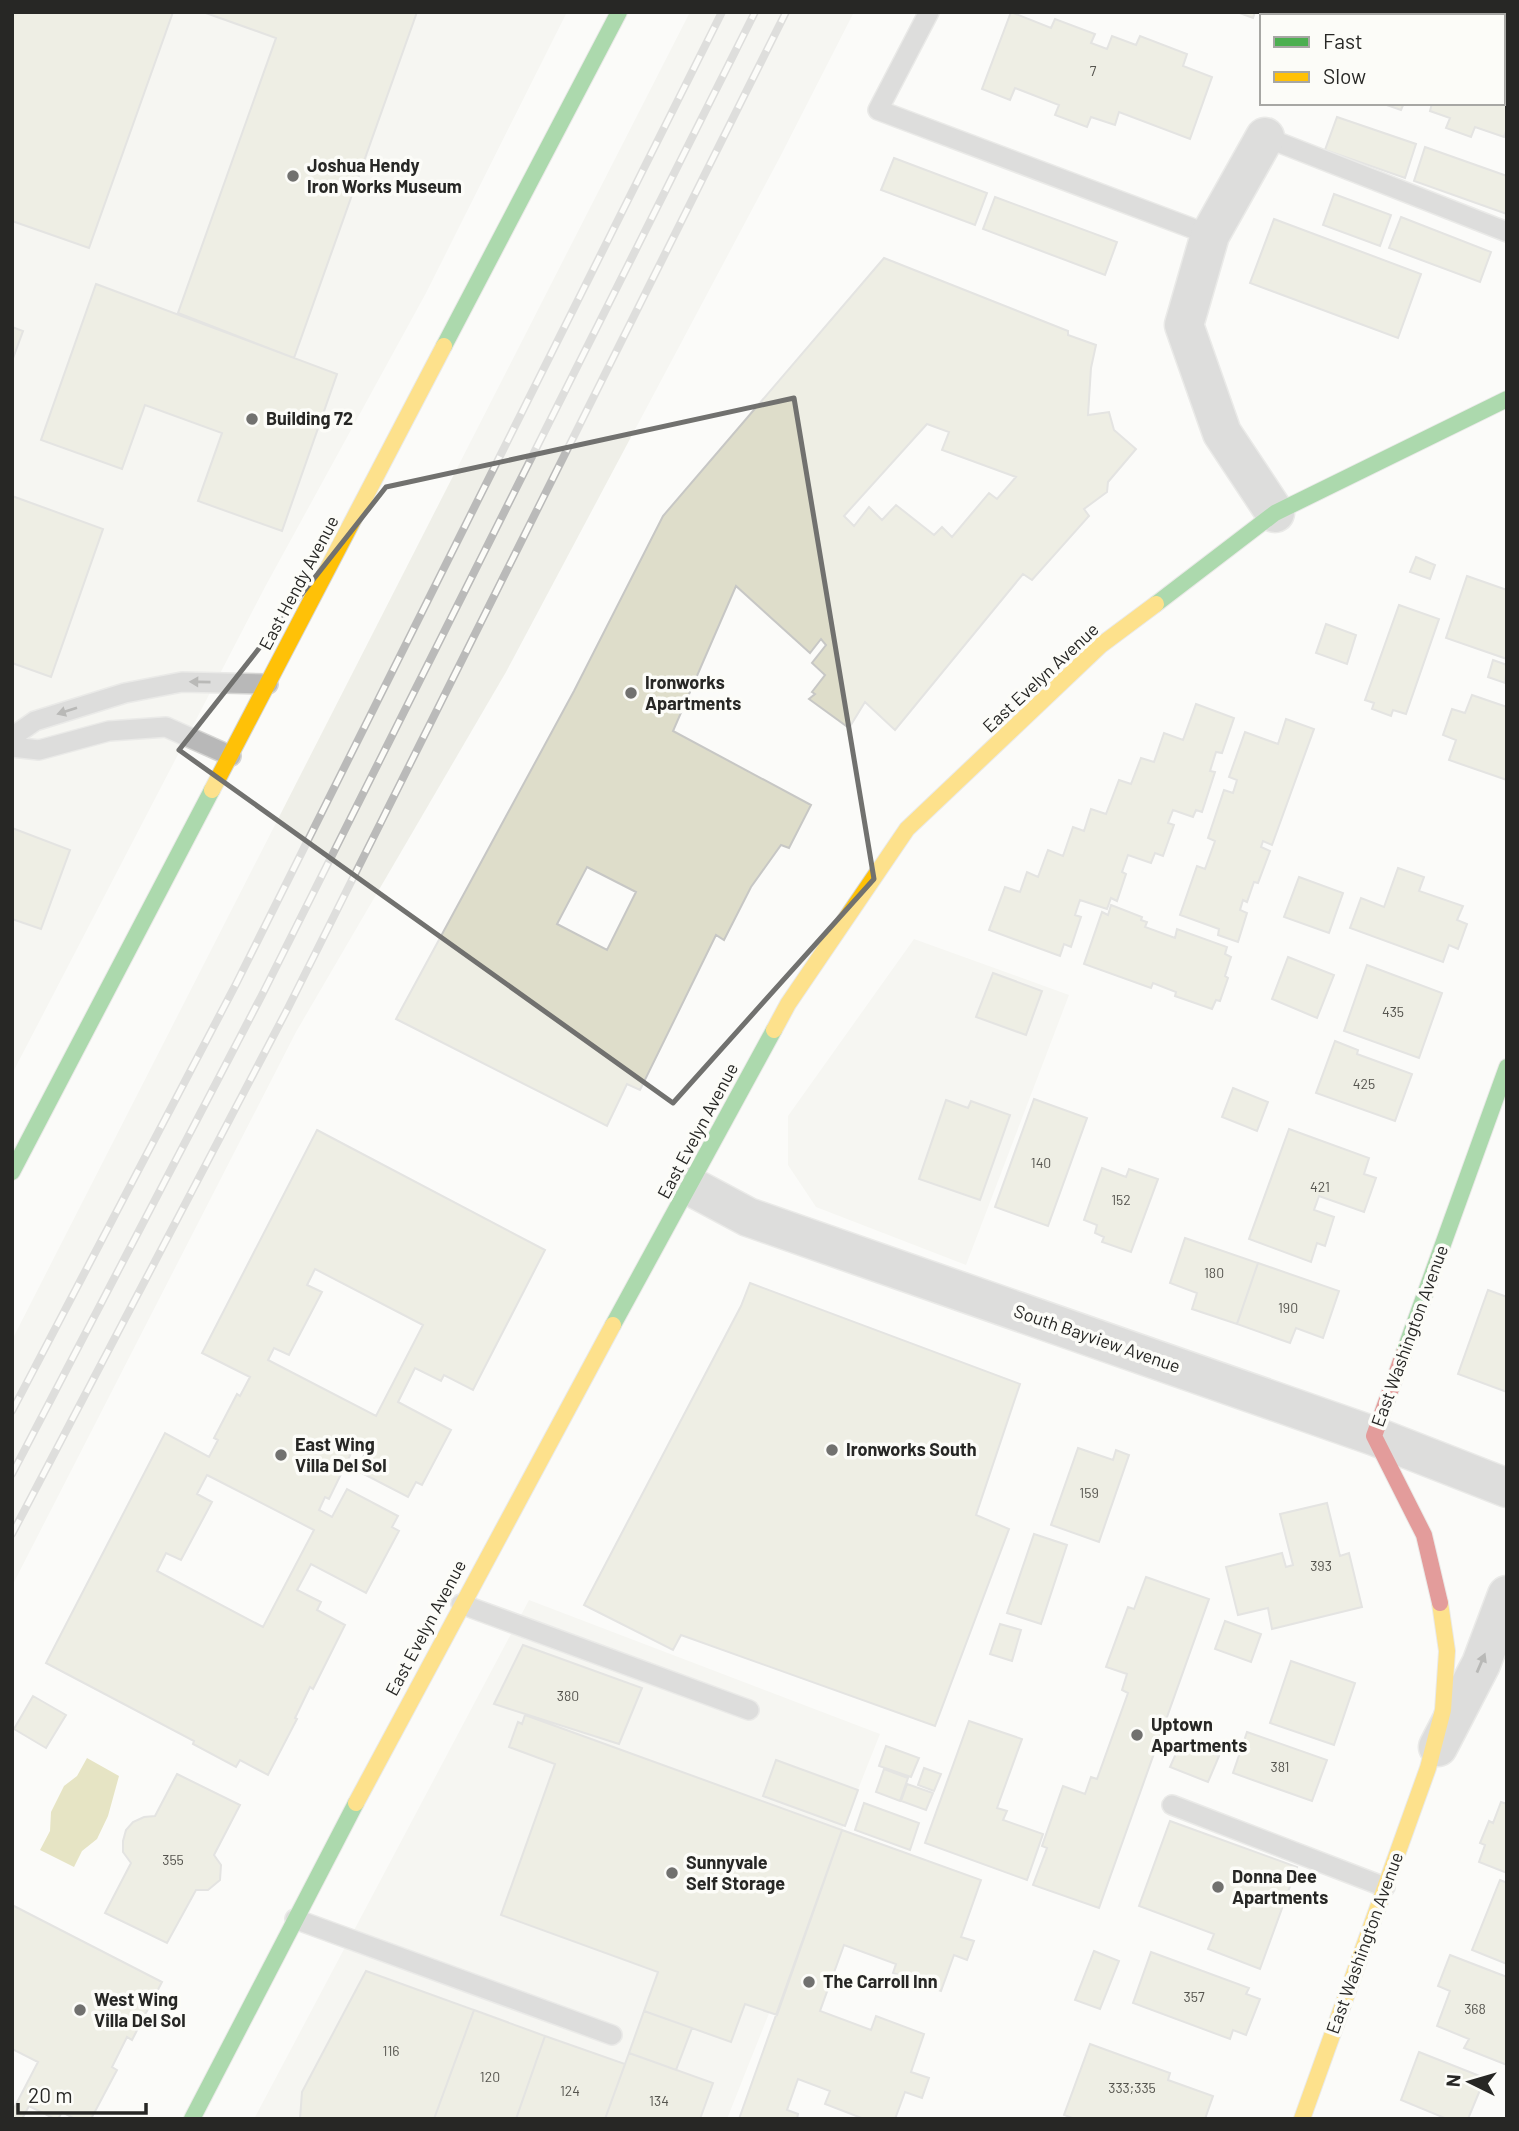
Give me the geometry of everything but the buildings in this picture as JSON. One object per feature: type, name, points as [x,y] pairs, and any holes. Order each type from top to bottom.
[{"type":"street","name":"East Hendy Avenue","points":[[12,1172],[619,12]]},
{"type":"street","points":[[1265,137],[1210,235],[1184,325],[1222,433],[1275,513]]},
{"type":"street","name":"East Evelyn Avenue","points":[[192,2119],[461,1604],[788,1004],[907,830],[1101,645],[1275,513],[1507,399]]},
{"type":"street","name":"East Washington Avenue","points":[[1302,2119],[1428,1768],[1443,1710],[1447,1651],[1438,1592],[1424,1535],[1374,1436],[1507,1068]]},
{"type":"street","name":"South Bayview Avenue","points":[[690,1186],[748,1217],[1374,1436],[1507,1488]]},
{"type":"street","name":"East Washington Avenue","points":[[1428,1768],[1481,1664],[1507,1595]]},
{"type":"lane","points":[[929,12],[878,110],[1210,235]]},
{"type":"lane","points":[[1265,137],[1507,232]]},
{"type":"lane","points":[[12,737],[34,721],[125,693],[182,682],[268,684]]},
{"type":"lane","points":[[12,747],[39,750],[109,731],[166,727],[232,756]]},
{"type":"lane","points":[[461,1604],[749,1710]]},
{"type":"lane","points":[[1172,1805],[1385,1886]]},
{"type":"lane","points":[[295,1919],[612,2035]]},
{"type":"highlighted area","points":[[794,398],[874,879],[673,1103],[179,750],[386,487]]},
{"type":"shaded area","points":[[12,12],[567,12],[426,293],[265,587],[12,1074]]},
{"type":"shaded area","points":[[690,12],[854,12],[780,157],[506,672],[296,1032],[12,1586],[12,1340]]},
{"type":"shaded area","points":[[914,939],[1069,995],[966,1265],[816,1207],[788,1165],[788,1116]]},
{"type":"shaded area","points":[[529,1600],[880,1734],[727,2119],[254,2119]]},
{"type":"shaded area","points":[[87,1758],[119,1776],[108,1816],[97,1839],[82,1851],[74,1867],[40,1850],[50,1831],[51,1812],[64,1786],[77,1776]]},
{"type":"railway","points":[[12,1411],[236,984],[722,12]]},
{"type":"railway","points":[[12,1474],[262,995],[755,12]]},
{"type":"railway","points":[[12,1534],[288,1008],[786,12]]},
{"type":"traffic: fast","points":[[444,346],[619,12]]},
{"type":"traffic: fast","points":[[1156,604],[1275,513],[1507,399]]},
{"type":"traffic: fast","points":[[12,1172],[212,790]]},
{"type":"traffic: fast","points":[[613,1325],[774,1030]]},
{"type":"traffic: fast","points":[[1403,1355],[1507,1067]]},
{"type":"traffic: fast","points":[[192,2119],[356,1803]]},
{"type":"traffic: slow","points":[[212,790],[444,346]]},
{"type":"traffic: slow","points":[[774,1030],[788,1004],[907,829],[1101,645],[1156,604]]},
{"type":"traffic: slow","points":[[356,1803],[613,1325]]},
{"type":"traffic: slow","points":[[1302,2119],[1428,1768],[1443,1710],[1447,1651],[1440,1603]]},
{"type":"traffic: jam","points":[[1403,1355],[1374,1436],[1424,1535],[1440,1603]]},
{"type":"place","name":"Joshua Hendy Iron Works Museum","points":[[293,176]]},
{"type":"place","name":"Building 72","points":[[252,419]]},
{"type":"place","name":"Ironworks Apartments","points":[[631,693]]},
{"type":"place","name":"Ironworks South","points":[[832,1450]]},
{"type":"place","name":"East Wing Villa Del Sol","points":[[281,1455]]},
{"type":"place","name":"Uptown Apartments","points":[[1137,1735]]},
{"type":"place","name":"Sunnyvale Self Storage","points":[[672,1873]]},
{"type":"place","name":"Donna Dee Apartments","points":[[1218,1887]]},
{"type":"place","name":"The Carroll Inn","points":[[809,1982]]},
{"type":"place","name":"West Wing Villa Del Sol","points":[[80,2010]]}]
